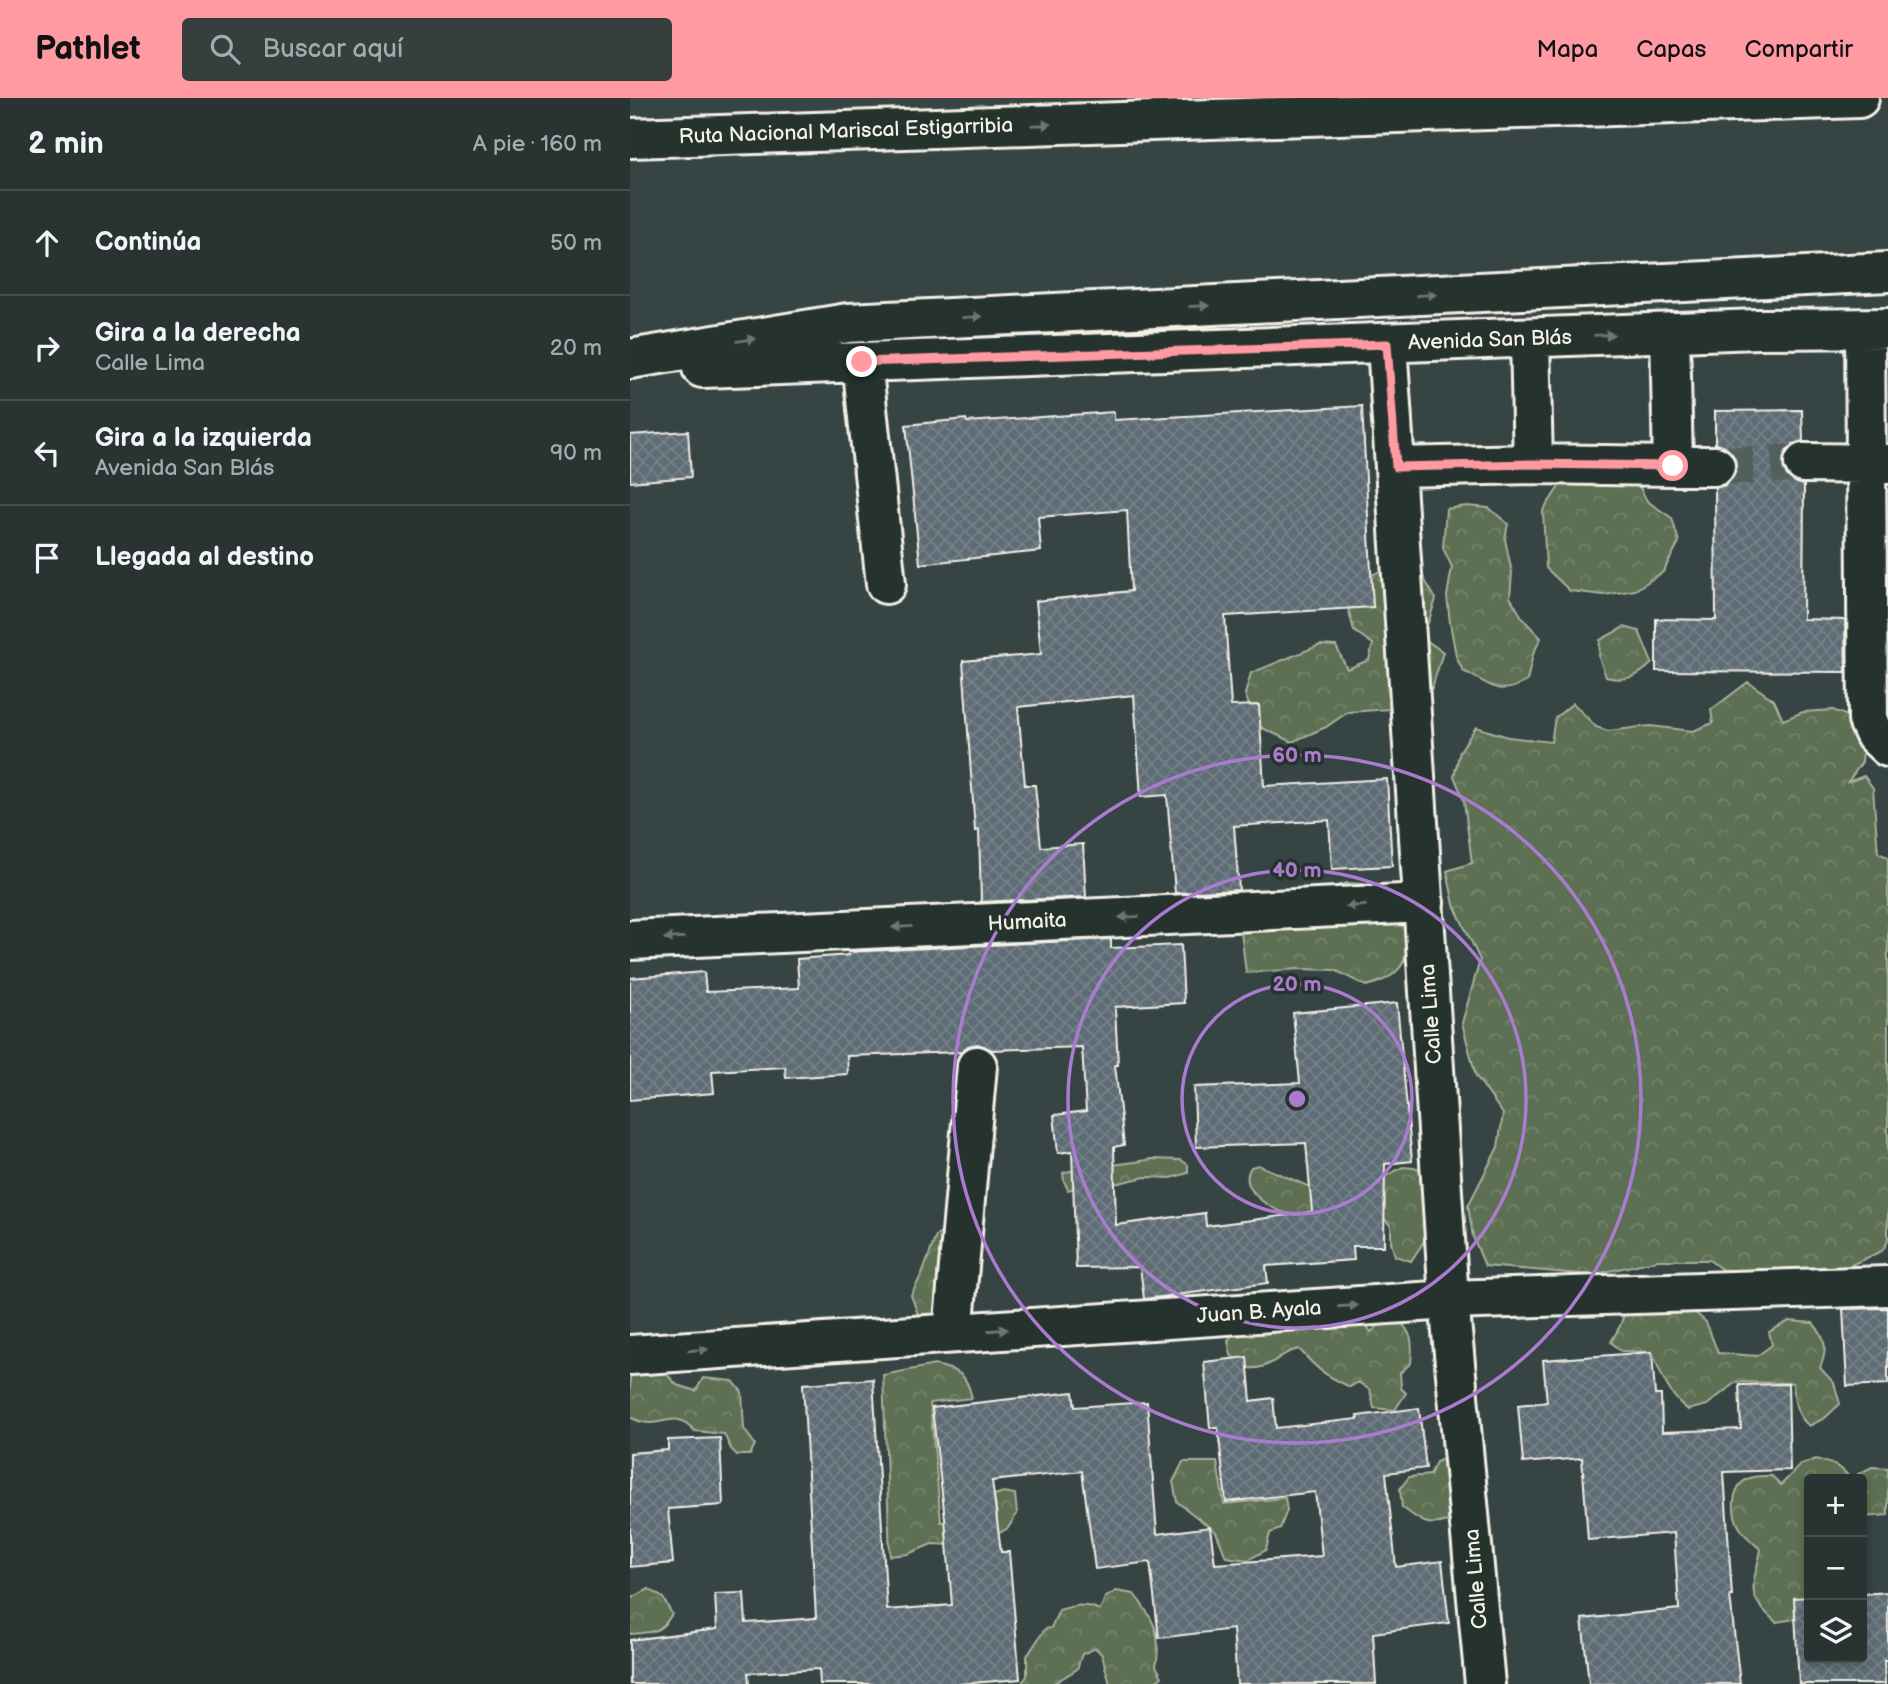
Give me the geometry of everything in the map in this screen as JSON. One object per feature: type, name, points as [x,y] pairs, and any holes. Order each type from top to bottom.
[{"type":"main road","name":"Ruta Nacional Mariscal Estigarribia","points":[[630,138],[1859,98]]},
{"type":"main road","points":[[630,359],[848,323],[1888,272]]},
{"type":"main road","points":[[1877,329],[1878,464],[1868,720],[1875,735],[1888,747]]},
{"type":"main road","name":"Avenida San Blás","points":[[630,370],[1670,332],[1877,329]]},
{"type":"main road","points":[[1670,332],[1673,466]]},
{"type":"main road","points":[[1530,338],[1533,464]]},
{"type":"main road","name":"Calle Lima","points":[[1387,344],[1449,1300],[1485,1684]]},
{"type":"main road","points":[[862,362],[886,584]]},
{"type":"main road","points":[[1804,463],[1878,464]]},
{"type":"main road","points":[[1396,467],[1533,464],[1715,466]]},
{"type":"main road","name":"Humaita","points":[[630,940],[1424,903]]},
{"type":"main road","points":[[953,1333],[977,1066]]},
{"type":"main road","name":"Juan B. Ayala","points":[[630,1354],[1449,1300],[1888,1286]]},
{"type":"green space","points":[[1564,479],[1636,480],[1647,501],[1672,518],[1679,542],[1663,572],[1635,590],[1604,595],[1570,591],[1546,568],[1543,511]]},
{"type":"green space","points":[[1467,506],[1489,508],[1508,524],[1505,539],[1512,573],[1510,597],[1523,619],[1541,638],[1533,654],[1527,681],[1517,686],[1501,689],[1495,687],[1463,671],[1456,656],[1447,596],[1452,567],[1443,548],[1446,509]]},
{"type":"green space","points":[[1387,568],[1423,577],[1436,599],[1423,638],[1443,652],[1432,688],[1390,709],[1348,712],[1326,727],[1292,742],[1256,725],[1245,694],[1251,673],[1320,645],[1336,646],[1347,669],[1369,660],[1373,644],[1354,631],[1346,600],[1365,578]]},
{"type":"green space","points":[[1624,627],[1639,631],[1652,663],[1631,677],[1606,677],[1599,657],[1600,640]]},
{"type":"green space","points":[[1748,682],[1774,700],[1783,720],[1803,712],[1833,710],[1853,718],[1864,735],[1862,762],[1848,782],[1864,776],[1873,788],[1878,853],[1888,857],[1888,1241],[1882,1251],[1838,1271],[1728,1274],[1709,1260],[1658,1260],[1592,1275],[1485,1266],[1473,1237],[1468,1206],[1498,1147],[1503,1114],[1476,1076],[1462,1023],[1480,960],[1454,905],[1447,871],[1472,863],[1464,801],[1454,776],[1460,751],[1476,727],[1508,737],[1551,742],[1555,718],[1573,703],[1596,727],[1608,731],[1650,726],[1693,731],[1713,723],[1711,710]]},
{"type":"green space","points":[[1347,883],[1363,884],[1408,906],[1408,947],[1401,966],[1393,974],[1366,986],[1335,970],[1299,969],[1246,973],[1241,932],[1292,903]]},
{"type":"green space","points":[[1152,1159],[1181,1160],[1188,1165],[1188,1173],[1171,1178],[1145,1177],[1068,1190],[1064,1181],[1063,1173],[1070,1171]]},
{"type":"green space","points":[[1258,1165],[1315,1189],[1328,1208],[1301,1215],[1271,1207],[1254,1193],[1249,1185],[1251,1167]]},
{"type":"green space","points":[[1403,1167],[1434,1170],[1440,1217],[1411,1261],[1395,1256],[1391,1242],[1391,1226],[1380,1214],[1374,1182]]},
{"type":"green space","points":[[943,1232],[939,1318],[919,1317],[911,1295],[936,1236]]},
{"type":"green space","points":[[1690,1308],[1706,1322],[1718,1353],[1757,1356],[1772,1345],[1769,1332],[1789,1321],[1813,1323],[1824,1344],[1820,1368],[1834,1383],[1840,1404],[1825,1418],[1809,1426],[1798,1412],[1793,1383],[1736,1382],[1707,1405],[1688,1410],[1671,1391],[1652,1352],[1621,1351],[1611,1342],[1625,1311]]},
{"type":"green space","points":[[1356,1313],[1371,1332],[1382,1322],[1397,1319],[1409,1334],[1412,1344],[1411,1363],[1400,1373],[1401,1388],[1406,1393],[1395,1410],[1374,1408],[1370,1390],[1358,1382],[1350,1387],[1333,1379],[1299,1349],[1257,1368],[1243,1368],[1231,1355],[1228,1341],[1238,1325]]},
{"type":"green space","points":[[630,1365],[658,1365],[677,1385],[696,1391],[703,1378],[733,1381],[742,1392],[744,1429],[755,1444],[750,1455],[737,1455],[724,1434],[695,1431],[679,1420],[651,1423],[630,1417]]},
{"type":"green space","points":[[935,1365],[960,1374],[967,1383],[972,1398],[930,1403],[941,1522],[997,1516],[994,1495],[1004,1492],[1015,1494],[1017,1514],[1008,1528],[989,1539],[953,1545],[932,1544],[908,1554],[890,1556],[883,1375]]},
{"type":"green space","points":[[1450,1459],[1453,1510],[1448,1521],[1428,1523],[1402,1507],[1400,1489],[1409,1477],[1430,1475],[1436,1462]]},
{"type":"green space","points":[[1816,1459],[1840,1468],[1846,1474],[1804,1474],[1804,1618],[1776,1622],[1755,1597],[1754,1582],[1761,1550],[1738,1525],[1734,1502],[1739,1487],[1750,1478],[1772,1476],[1781,1485],[1800,1465]]},
{"type":"green space","points":[[1183,1462],[1217,1462],[1224,1504],[1285,1498],[1287,1510],[1280,1529],[1270,1533],[1266,1550],[1248,1560],[1226,1557],[1216,1532],[1177,1502],[1173,1482]]},
{"type":"green space","points":[[1872,1467],[1888,1468],[1888,1515],[1867,1517],[1867,1474],[1858,1474]]},
{"type":"green space","points":[[649,1589],[663,1598],[672,1614],[655,1631],[630,1634],[630,1599]]},
{"type":"green space","points":[[1116,1591],[1134,1594],[1147,1611],[1155,1627],[1158,1645],[1156,1666],[1162,1677],[1152,1684],[1110,1684],[1102,1655],[1096,1648],[1082,1654],[1077,1669],[1053,1684],[1021,1684],[1027,1676],[1027,1656],[1045,1629],[1051,1628],[1059,1610],[1089,1606],[1100,1610],[1105,1598]]},
{"type":"building","points":[[1362,406],[1373,607],[1225,616],[1231,706],[1259,705],[1264,786],[1387,779],[1392,866],[1332,869],[1329,820],[1234,826],[1239,890],[1175,893],[1167,795],[1141,797],[1134,695],[1018,707],[1025,785],[1035,785],[1041,847],[1083,844],[1086,897],[981,902],[979,830],[975,831],[963,661],[1041,654],[1036,601],[1131,591],[1127,510],[1038,517],[1041,551],[920,564],[906,425],[966,419],[967,422],[1114,412],[1114,420]]},
{"type":"building","points":[[1802,410],[1803,441],[1793,444],[1786,451],[1782,463],[1785,474],[1792,481],[1804,485],[1803,619],[1845,620],[1846,672],[1656,671],[1656,619],[1716,620],[1715,488],[1725,485],[1734,477],[1737,465],[1734,456],[1726,447],[1715,444],[1715,411]]},
{"type":"building","points":[[688,431],[691,477],[630,482],[630,435]]},
{"type":"building","points":[[1111,939],[1111,948],[1181,945],[1184,1003],[1115,1007],[1118,1065],[1115,1065],[1124,1145],[1114,1147],[1116,1225],[1205,1213],[1206,1226],[1312,1212],[1306,1143],[1196,1147],[1194,1087],[1300,1083],[1293,1013],[1397,1003],[1412,1161],[1385,1164],[1384,1246],[1353,1246],[1354,1260],[1266,1266],[1268,1283],[1144,1299],[1140,1267],[1076,1268],[1072,1151],[1058,1153],[1054,1115],[1086,1111],[1082,1047],[992,1050],[978,1044],[968,1046],[961,1052],[847,1056],[848,1074],[786,1078],[785,1067],[712,1071],[714,1093],[630,1100],[630,978],[704,972],[706,992],[799,988],[797,959],[849,955],[848,952]]},
{"type":"building","points":[[1888,1308],[1888,1384],[1847,1386],[1843,1309]]},
{"type":"building","points":[[1652,1352],[1655,1395],[1661,1395],[1662,1432],[1741,1429],[1739,1385],[1788,1384],[1790,1470],[1724,1472],[1730,1596],[1740,1684],[1589,1684],[1582,1619],[1679,1609],[1674,1533],[1588,1540],[1582,1458],[1523,1463],[1518,1405],[1547,1402],[1543,1360]]},
{"type":"building","points":[[1247,1357],[1251,1401],[1273,1398],[1276,1428],[1358,1419],[1357,1416],[1419,1408],[1426,1468],[1386,1473],[1396,1567],[1442,1561],[1449,1623],[1373,1633],[1376,1684],[1237,1684],[1233,1629],[1159,1638],[1150,1562],[1095,1569],[1082,1471],[992,1481],[1001,1552],[1009,1552],[1020,1679],[960,1684],[820,1684],[819,1669],[748,1673],[749,1684],[630,1684],[630,1640],[717,1629],[715,1594],[744,1593],[746,1623],[816,1618],[803,1384],[873,1379],[887,1610],[952,1605],[932,1408],[1073,1392],[1075,1407],[1147,1402],[1157,1534],[1210,1527],[1215,1564],[1322,1556],[1315,1492],[1226,1502],[1218,1428],[1210,1428],[1204,1362]]},
{"type":"building","points":[[720,1438],[723,1505],[668,1509],[673,1563],[630,1567],[630,1453],[668,1450],[668,1440]]},
{"type":"building","points":[[1888,1592],[1888,1660],[1884,1660],[1885,1684],[1799,1684],[1794,1598],[1804,1597],[1804,1663],[1867,1663],[1867,1594]]},
{"type":"tunnel","points":[[1715,466],[1804,463]]},
{"type":"route","points":[[862,362],[1387,344],[1396,467],[1533,464],[1673,466]]}]
